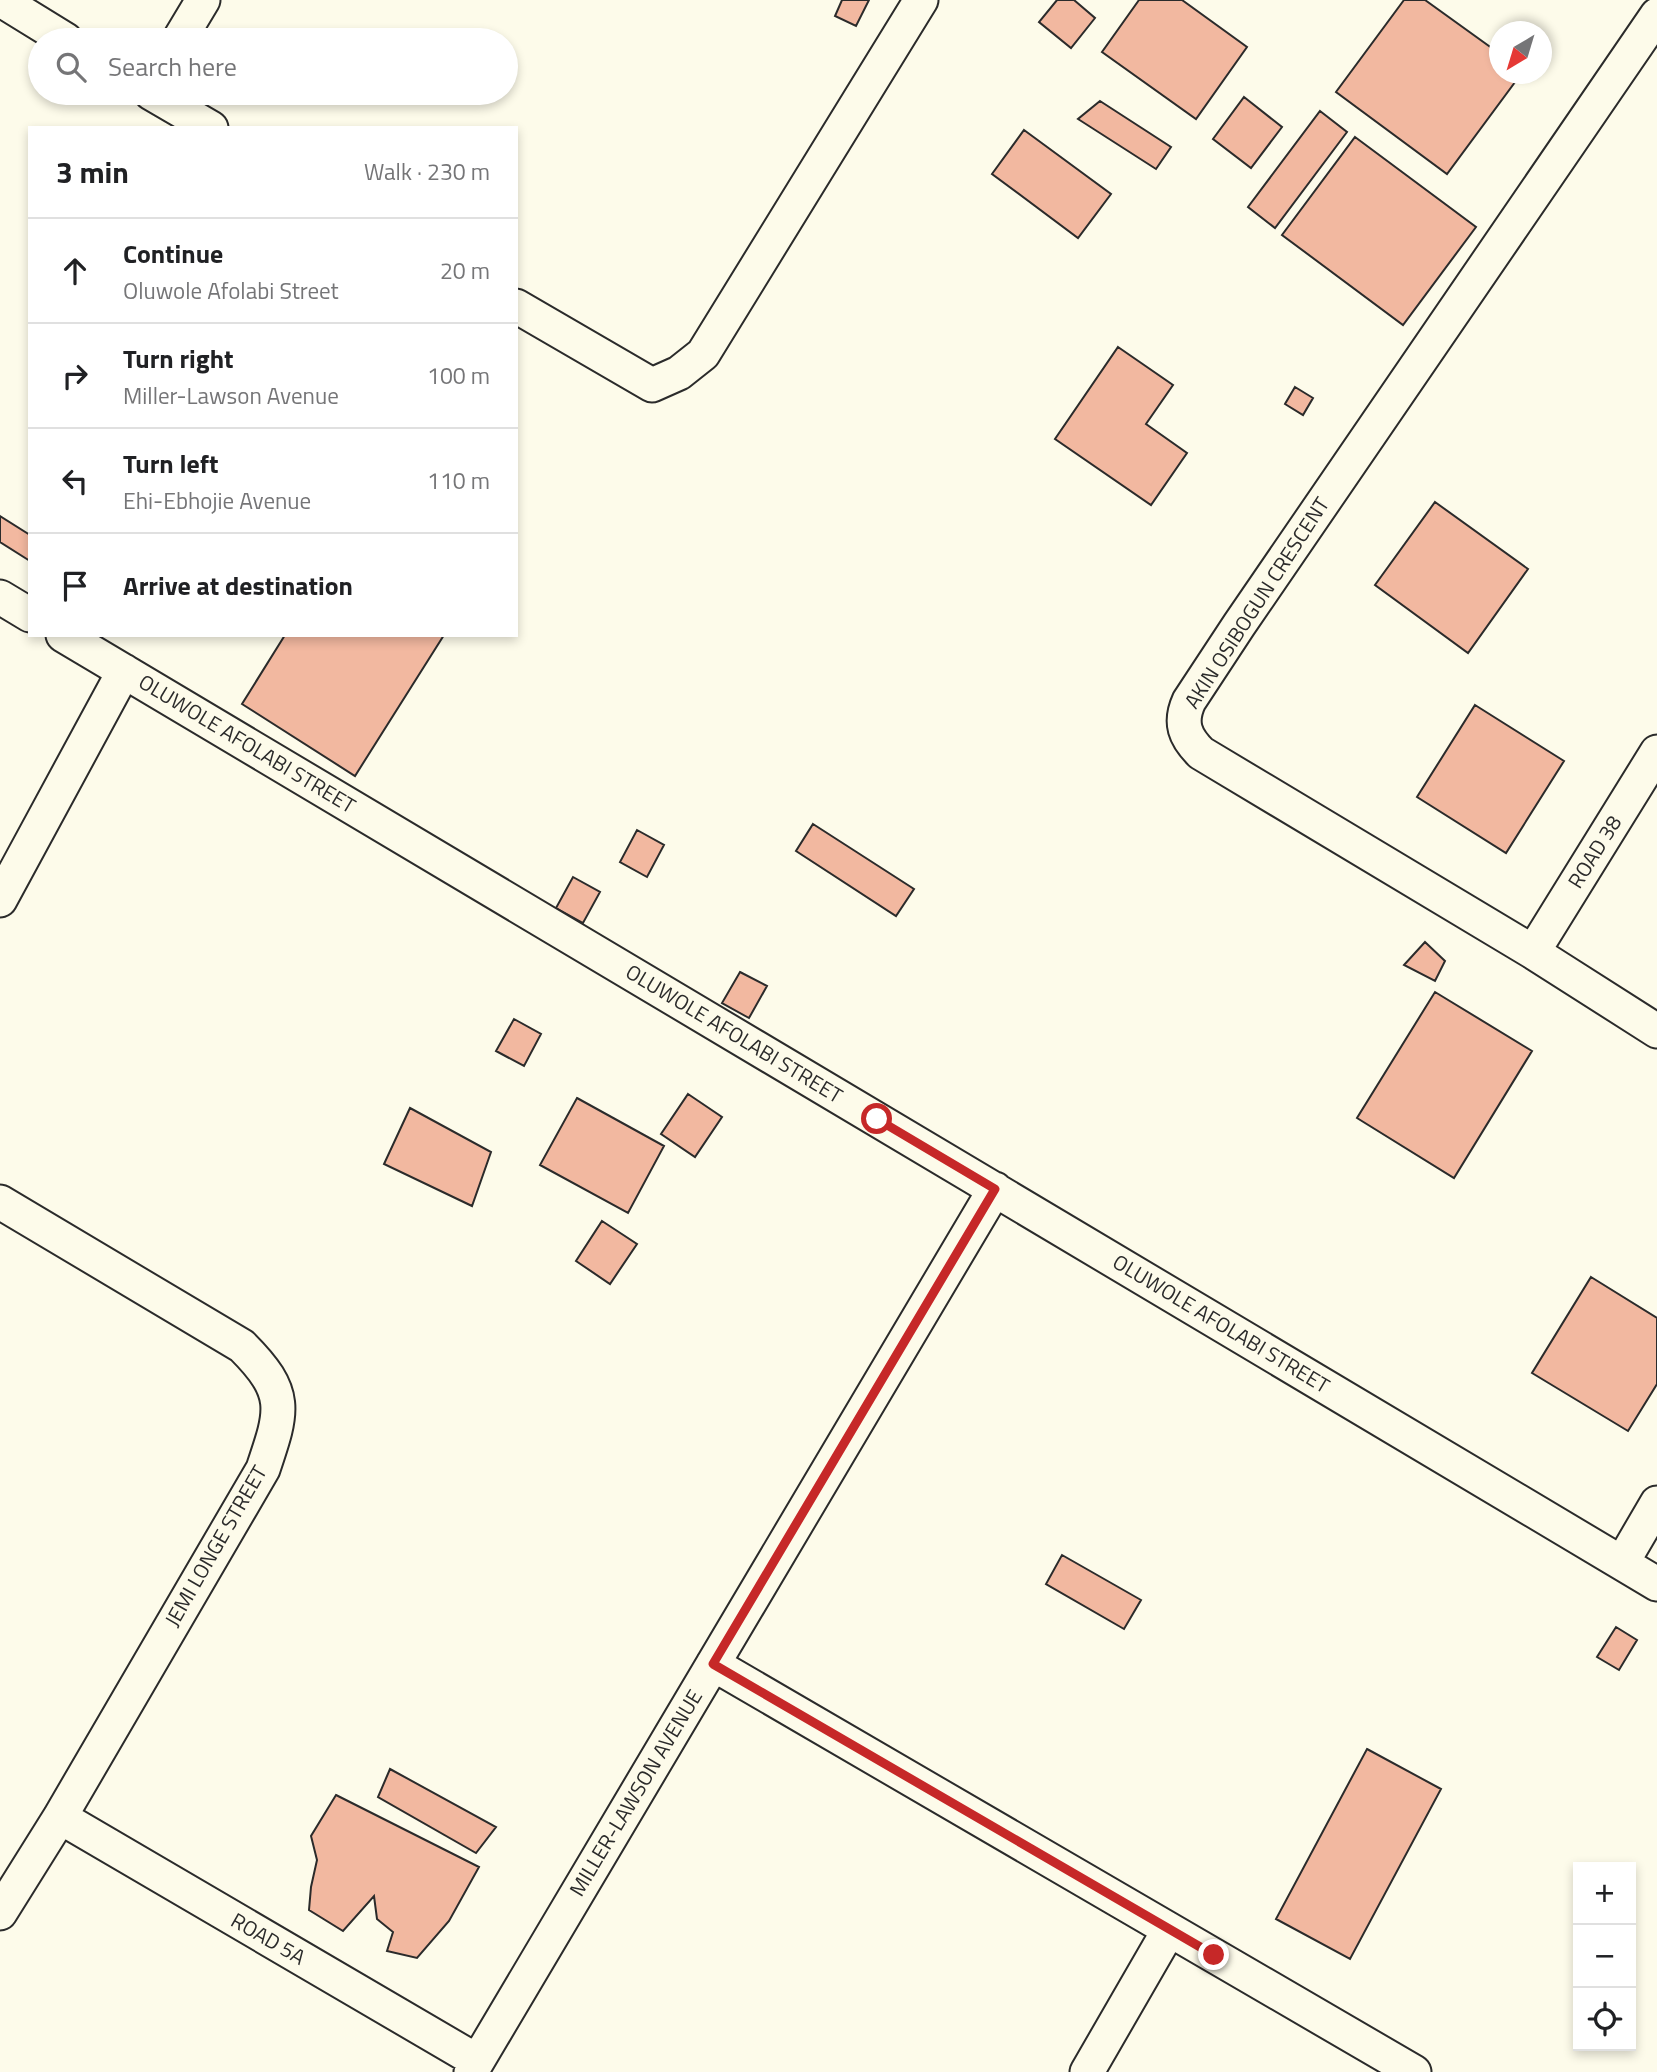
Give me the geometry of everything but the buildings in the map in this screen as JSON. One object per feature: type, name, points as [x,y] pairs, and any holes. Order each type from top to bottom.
[{"type":"street","points":[[1,0],[46,28]]},
{"type":"street","points":[[186,28],[204,0]]},
{"type":"street","points":[[518,307],[652,384],[679,373],[703,354],[921,0]]},
{"type":"street","name":"AKIN OSIBOGUN CRESCENT","points":[[1657,15],[1239,625],[1183,714],[1189,741],[1201,753],[1657,1031]]},
{"type":"street","points":[[172,105],[208,126]]},
{"type":"street","points":[[0,597],[28,614]]},
{"type":"street","name":"OLUWOLE AFOLABI STREET","points":[[66,637],[1657,1584]]},
{"type":"street","points":[[0,900],[124,671]]},
{"type":"street","name":"ROAD 38","points":[[1533,953],[1657,752]]},
{"type":"street","name":"MILLER-LAWSON AVENUE","points":[[474,2067],[995,1189]]},
{"type":"street","name":"JEMI LONGE STREET","points":[[0,1202],[242,1346],[264,1367],[274,1385],[279,1408],[276,1431],[262,1469],[60,1817],[0,1913]]},
{"type":"street","points":[[1622,1563],[1657,1503]]},
{"type":"street","points":[[713,1664],[1414,2072]]},
{"type":"street","name":"ROAD 5A","points":[[60,1817],[474,2067]]},
{"type":"street","points":[[1087,2072],[1169,1930]]},
{"type":"route","points":[[877,1119],[995,1189],[713,1664],[1214,1955]]}]
